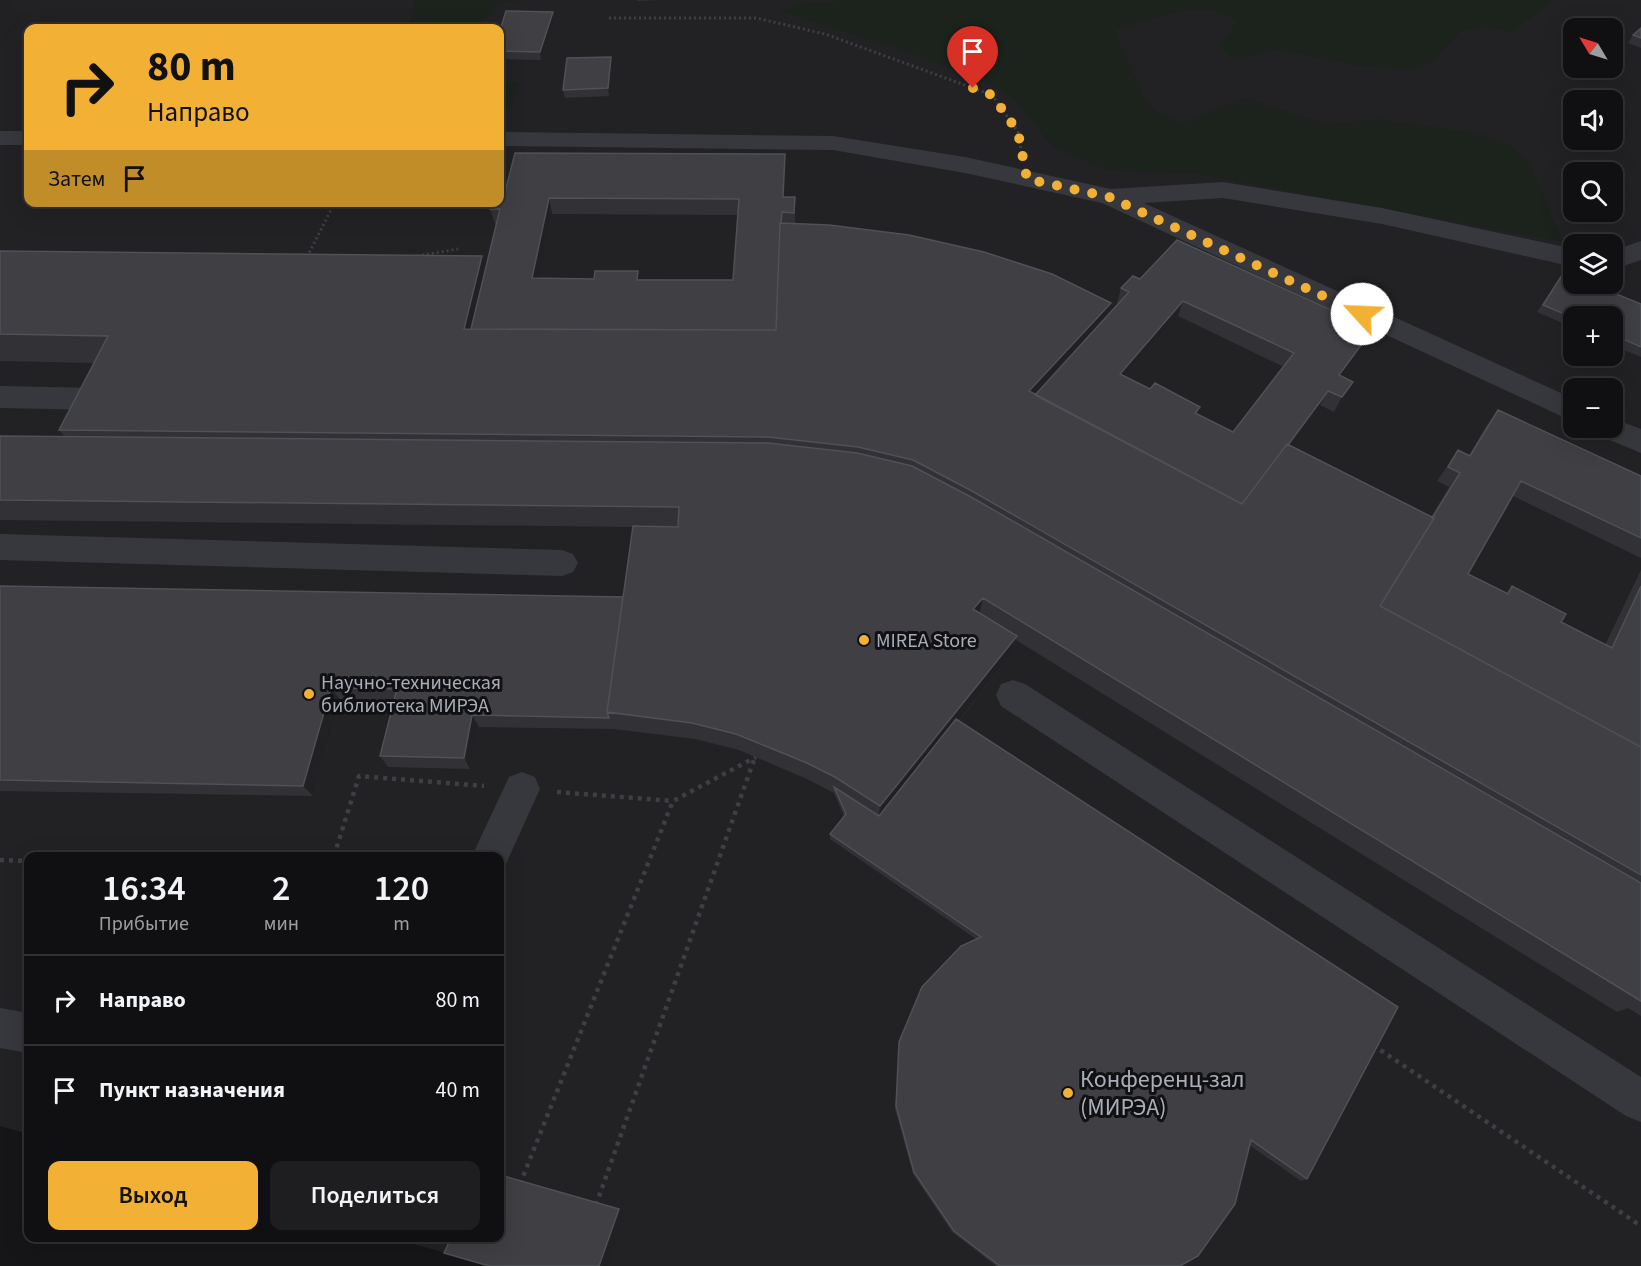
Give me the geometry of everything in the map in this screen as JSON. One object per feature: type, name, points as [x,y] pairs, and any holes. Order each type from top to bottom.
[{"type":"lane","points":[[0,138],[24,138]]},
{"type":"lane","points":[[504,139],[833,143],[965,165],[1109,197],[1563,406]]},
{"type":"lane","points":[[1109,197],[1223,190],[1382,216],[1563,256]]},
{"type":"lane","points":[[1623,257],[1641,250]]},
{"type":"lane","points":[[0,397],[100,399]]},
{"type":"lane","points":[[1623,434],[1641,442]]},
{"type":"lane","points":[[0,547],[562,564]]},
{"type":"lane","points":[[1013,695],[1641,1101]]},
{"type":"lane","points":[[493,852],[522,789]]},
{"type":"lane","points":[[0,1028],[24,1032]]},
{"type":"path","points":[[609,18],[756,18],[825,34],[992,95],[1018,132],[1027,179]]},
{"type":"path","points":[[303,263],[332,207]]},
{"type":"path","points":[[411,257],[458,249]]},
{"type":"path","points":[[522,789],[673,801],[756,757],[595,1211]]},
{"type":"path","points":[[335,852],[359,776],[466,785]]},
{"type":"path","points":[[517,1193],[673,801]]},
{"type":"path","points":[[0,860],[24,861]]},
{"type":"path","points":[[1364,1039],[1641,1226]]},
{"type":"shaded area","points":[[0,0],[1641,0],[1641,1266],[493,1266],[406,1242],[504,1242],[504,852],[24,852],[24,1133],[0,1126]]},
{"type":"shaded area","points":[[416,0],[520,0],[497,4],[481,24],[409,24]]},
{"type":"shaded area","points":[[852,0],[1554,0],[1511,32],[1485,27],[1460,31],[1435,60],[1415,69],[1354,65],[1277,49],[1233,60],[1220,46],[1237,21],[1215,10],[1186,9],[1114,30],[1144,96],[1158,113],[1183,123],[1245,98],[1325,124],[1378,119],[1483,134],[1510,145],[1530,162],[1563,242],[1197,174],[1107,170],[1052,146],[1014,98],[994,86],[909,52],[779,11],[801,3]]},
{"type":"shaded area","points":[[504,82],[519,83],[509,109],[504,109]]},
{"type":"building","points":[[506,11],[553,12],[540,52],[504,51],[504,24],[502,24]]},
{"type":"building","points":[[1641,28],[1641,38],[1633,35]]},
{"type":"building","points":[[611,57],[608,88],[563,90],[567,58]]},
{"type":"building","points":[[515,153],[785,154],[783,197],[795,197],[794,213],[782,212],[780,223],[776,330],[471,329],[500,209],[490,209],[491,207],[504,207],[504,192]],"holes":[[[549,198],[739,199],[733,280],[637,280],[638,271],[595,271],[594,279],[532,278]]]},
{"type":"building","points":[[780,223],[829,225],[909,235],[984,252],[1052,274],[1111,303],[1029,391],[1242,504],[1287,444],[1434,518],[1380,606],[1641,747],[1641,875],[972,491],[913,460],[858,447],[768,437],[59,430],[108,336],[0,334],[0,251],[482,256],[464,329],[776,330]]},
{"type":"building","points":[[1177,240],[1373,329],[1339,375],[1353,382],[1342,397],[1328,391],[1242,504],[1035,395],[1129,292],[1121,288],[1133,276],[1140,279]],"holes":[[[1183,301],[1294,353],[1233,432],[1195,413],[1200,407],[1155,383],[1150,389],[1120,374]]]},
{"type":"building","points":[[1563,274],[1563,294],[1616,294],[1641,304],[1641,347],[1623,339],[1623,306],[1563,306],[1563,313],[1543,305]]},
{"type":"building","points":[[1498,410],[1641,476],[1641,538],[1521,481],[1468,574],[1508,594],[1512,586],[1566,614],[1561,622],[1612,648],[1641,586],[1641,747],[1380,606],[1460,473],[1448,467],[1458,450],[1470,456]]},
{"type":"building","points":[[0,436],[768,443],[857,453],[912,466],[971,497],[1641,883],[1641,1001],[983,598],[973,609],[1017,636],[880,806],[835,777],[807,763],[736,734],[692,723],[607,712],[633,526],[678,527],[679,507],[0,500]]},
{"type":"building","name":"Научно-техническая библиотека МИРЭА","points":[[0,586],[623,597],[607,712],[609,718],[472,715],[464,758],[380,756],[397,689],[331,688],[303,786],[0,780]]},
{"type":"building","points":[[956,719],[1398,1007],[1307,1179],[1251,1140],[1235,1204],[1198,1256],[1180,1266],[1000,1266],[954,1231],[914,1172],[896,1106],[899,1042],[922,987],[961,946],[981,937],[830,834],[846,814],[834,787],[879,816]]},
{"type":"building","points":[[504,1176],[619,1209],[599,1266],[489,1266],[444,1253],[449,1242],[504,1242]]},
{"type":"place","name":"MIREA Store","points":[[864,640]]},
{"type":"place","name":"Научно-техническая библиотека МИРЭА","points":[[309,694]]},
{"type":"place","name":"Конференц-зал (МИРЭА)","points":[[1068,1093]]},
{"type":"route","points":[[973,88],[992,95],[1018,132],[1027,179],[1109,197],[1362,314]]}]
